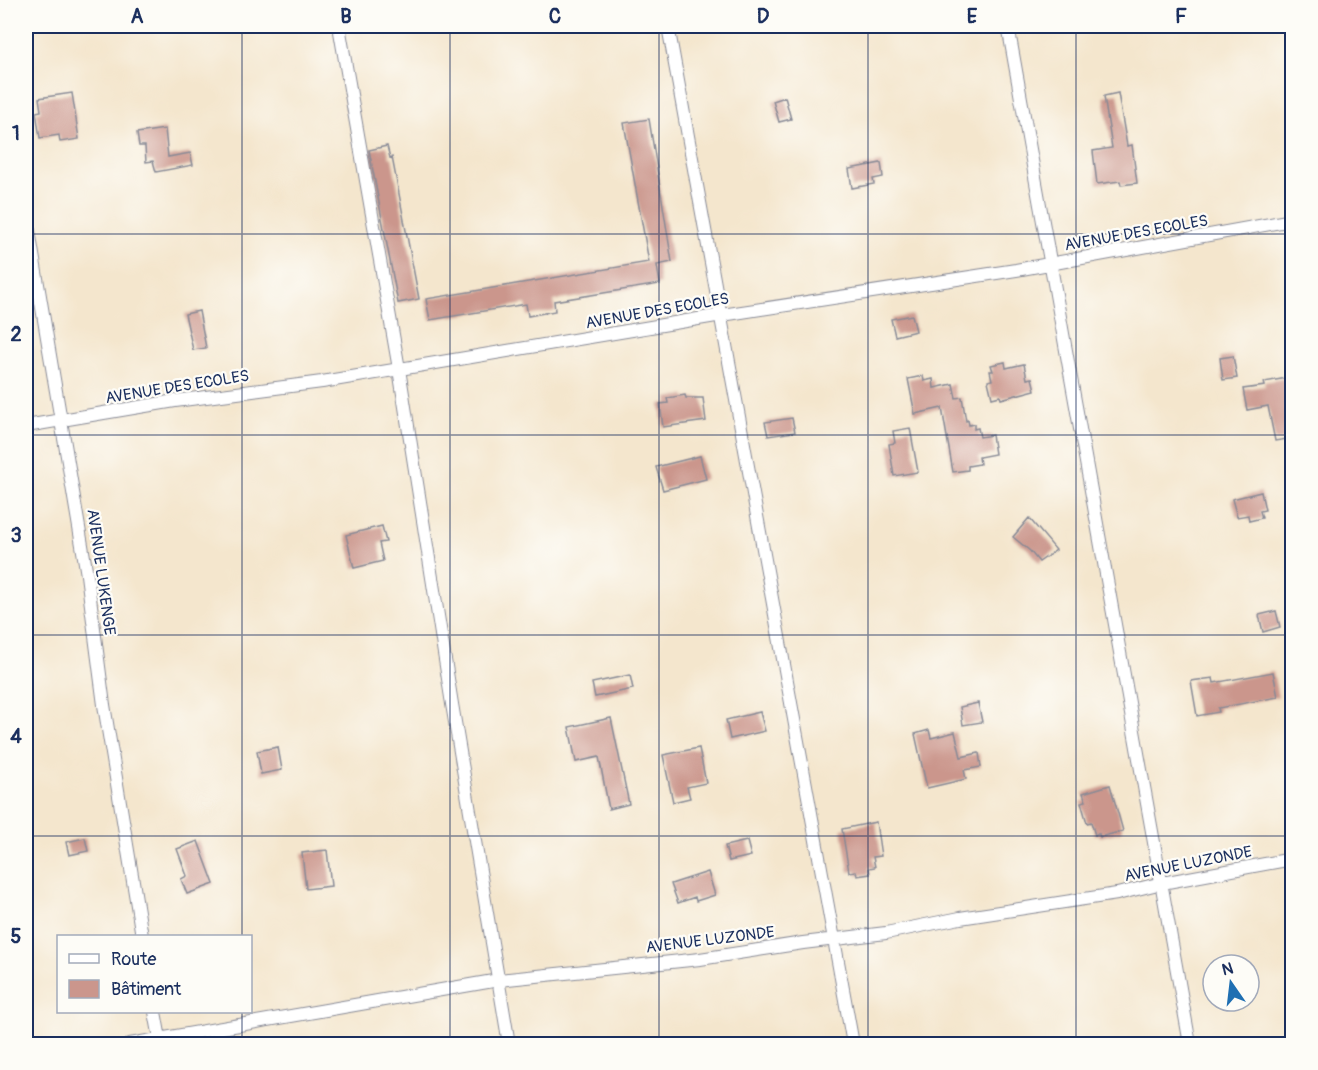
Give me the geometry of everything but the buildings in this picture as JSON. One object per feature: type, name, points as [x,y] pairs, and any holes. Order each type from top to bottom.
[{"type":"street","points":[[339,26],[399,369],[509,1044]]},
{"type":"street","points":[[668,26],[853,1044]]},
{"type":"street","points":[[1008,26],[1190,1044]]},
{"type":"street","name":"AVENUE LUKENGE","points":[[26,213],[87,575],[104,705],[142,935]]},
{"type":"street","name":"AVENUE DES ECOLES","points":[[26,426],[175,401],[399,369],[1049,264],[1293,220]]},
{"type":"street","name":"AVENUE LUZONDE","points":[[130,1044],[160,1041],[499,980],[700,959],[886,933],[960,918],[1095,898],[1293,859]]},
{"type":"street","points":[[155,1013],[160,1041]]}]
